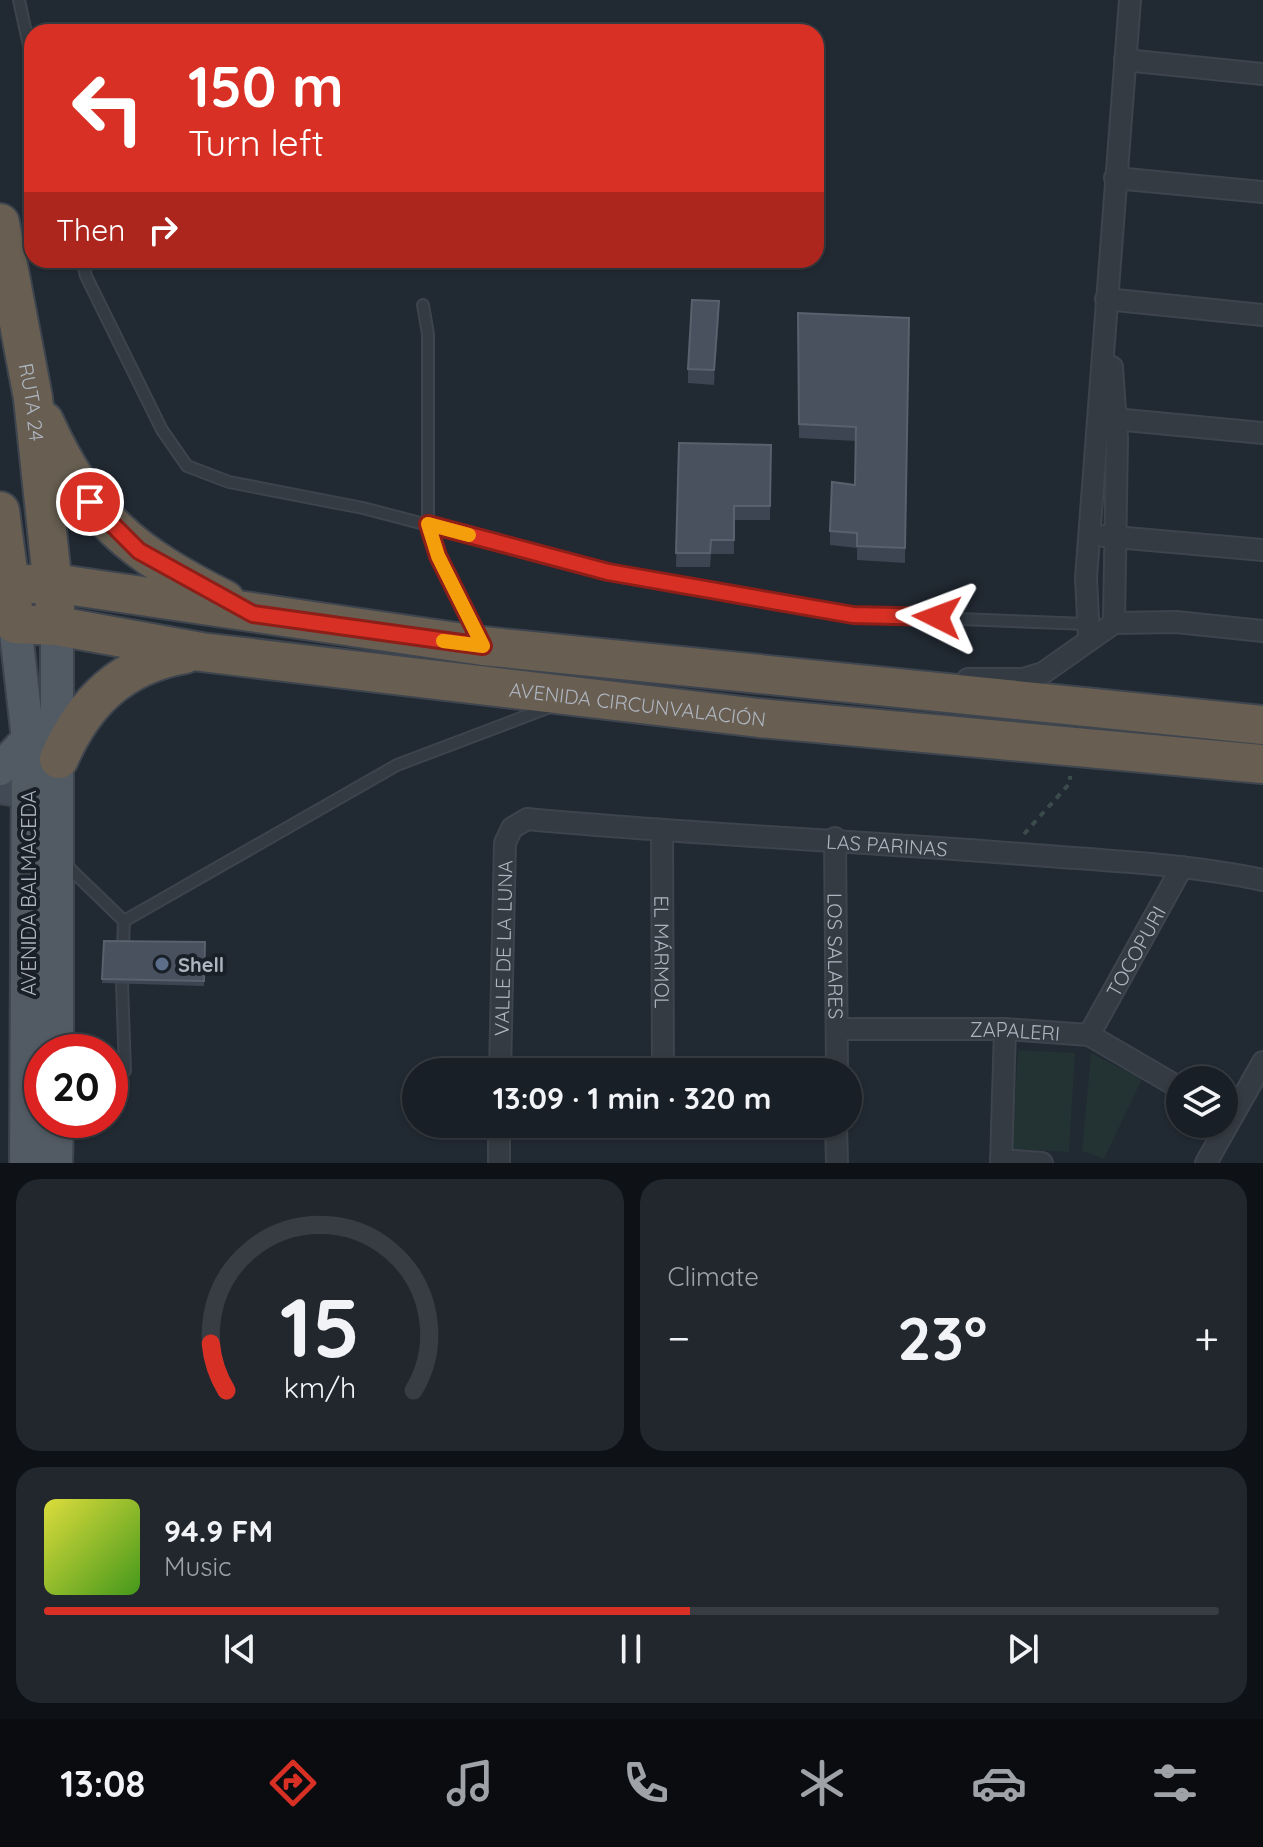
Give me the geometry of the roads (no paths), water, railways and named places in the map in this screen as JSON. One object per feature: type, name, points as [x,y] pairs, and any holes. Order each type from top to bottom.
[{"type":"highway","name":"RUTA 24","points":[[0,223],[33,398],[57,626]]},
{"type":"highway","points":[[33,398],[75,480],[114,530],[159,565],[253,614]]},
{"type":"highway","points":[[0,511],[15,624]]},
{"type":"highway","name":"AVENIDA CIRCUNVALACIÓN","points":[[11,585],[53,583],[483,646],[1263,725]]},
{"type":"highway","name":"AVENIDA CIRCUNVALACIÓN","points":[[15,624],[57,626],[201,652],[759,718],[1263,764]]},
{"type":"highway","points":[[43,749],[112,683],[144,664],[201,652]]},
{"type":"main road","name":"AVENIDA BALMACEDA","points":[[15,624],[43,749],[58,857],[57,1034]]},
{"type":"main road","name":"AVENIDA BALMACEDA","points":[[26,1163],[14,791],[43,749],[57,626]]},
{"type":"main road","points":[[0,769],[43,749]]},
{"type":"main road","points":[[56,1163],[57,1138]]},
{"type":"street","points":[[1130,0],[1106,299],[1107,418],[1116,537],[1114,623],[1176,622],[1263,631]]},
{"type":"street","points":[[1125,60],[1263,74]]},
{"type":"street","points":[[1115,178],[1263,192]]},
{"type":"street","points":[[1106,299],[1263,315]]},
{"type":"street","points":[[1107,418],[1263,433]]},
{"type":"street","points":[[1088,631],[1089,534],[1107,418]]},
{"type":"street","points":[[1089,534],[1263,550]]},
{"type":"street","name":"AVENIDA CIRCUNVALACIÓN","points":[[810,680],[869,670],[954,679],[1023,679],[1065,659],[1088,631],[1114,623]]},
{"type":"street","name":"LAS PARINAS","points":[[512,828],[527,819],[662,832],[835,838],[1182,867],[1263,880]]},
{"type":"street","name":"VALLE DE LA LUNA","points":[[500,1058],[505,843],[512,828]]},
{"type":"street","name":"EL MÁRMOL","points":[[662,832],[663,1058]]},
{"type":"street","name":"LOS SALARES","points":[[835,838],[837,1058]]},
{"type":"street","name":"TOCOPURI","points":[[1089,1035],[1182,867]]},
{"type":"street","name":"ZAPALERI","points":[[837,1029],[1005,1029],[1089,1035],[1166,1080]]},
{"type":"street","points":[[1005,1029],[1001,1162],[1042,1163]]},
{"type":"street","points":[[1238,1101],[1263,1062]]},
{"type":"street","points":[[499,1138],[499,1163]]},
{"type":"street","points":[[836,1138],[837,1163]]},
{"type":"street","points":[[1206,1163],[1218,1138]]},
{"type":"lane","points":[[19,0],[24,24]]},
{"type":"lane","points":[[84,268],[162,430],[187,466],[229,482],[363,508],[608,572],[853,615],[1088,631]]},
{"type":"lane","points":[[423,305],[428,334],[428,524],[438,556],[483,646]]},
{"type":"lane","points":[[124,921],[397,765],[579,697]]},
{"type":"lane","points":[[58,857],[124,921],[123,946]]},
{"type":"lane","points":[[122,984],[124,1034]]},
{"type":"place","name":"Shell","points":[[162,964]]}]
